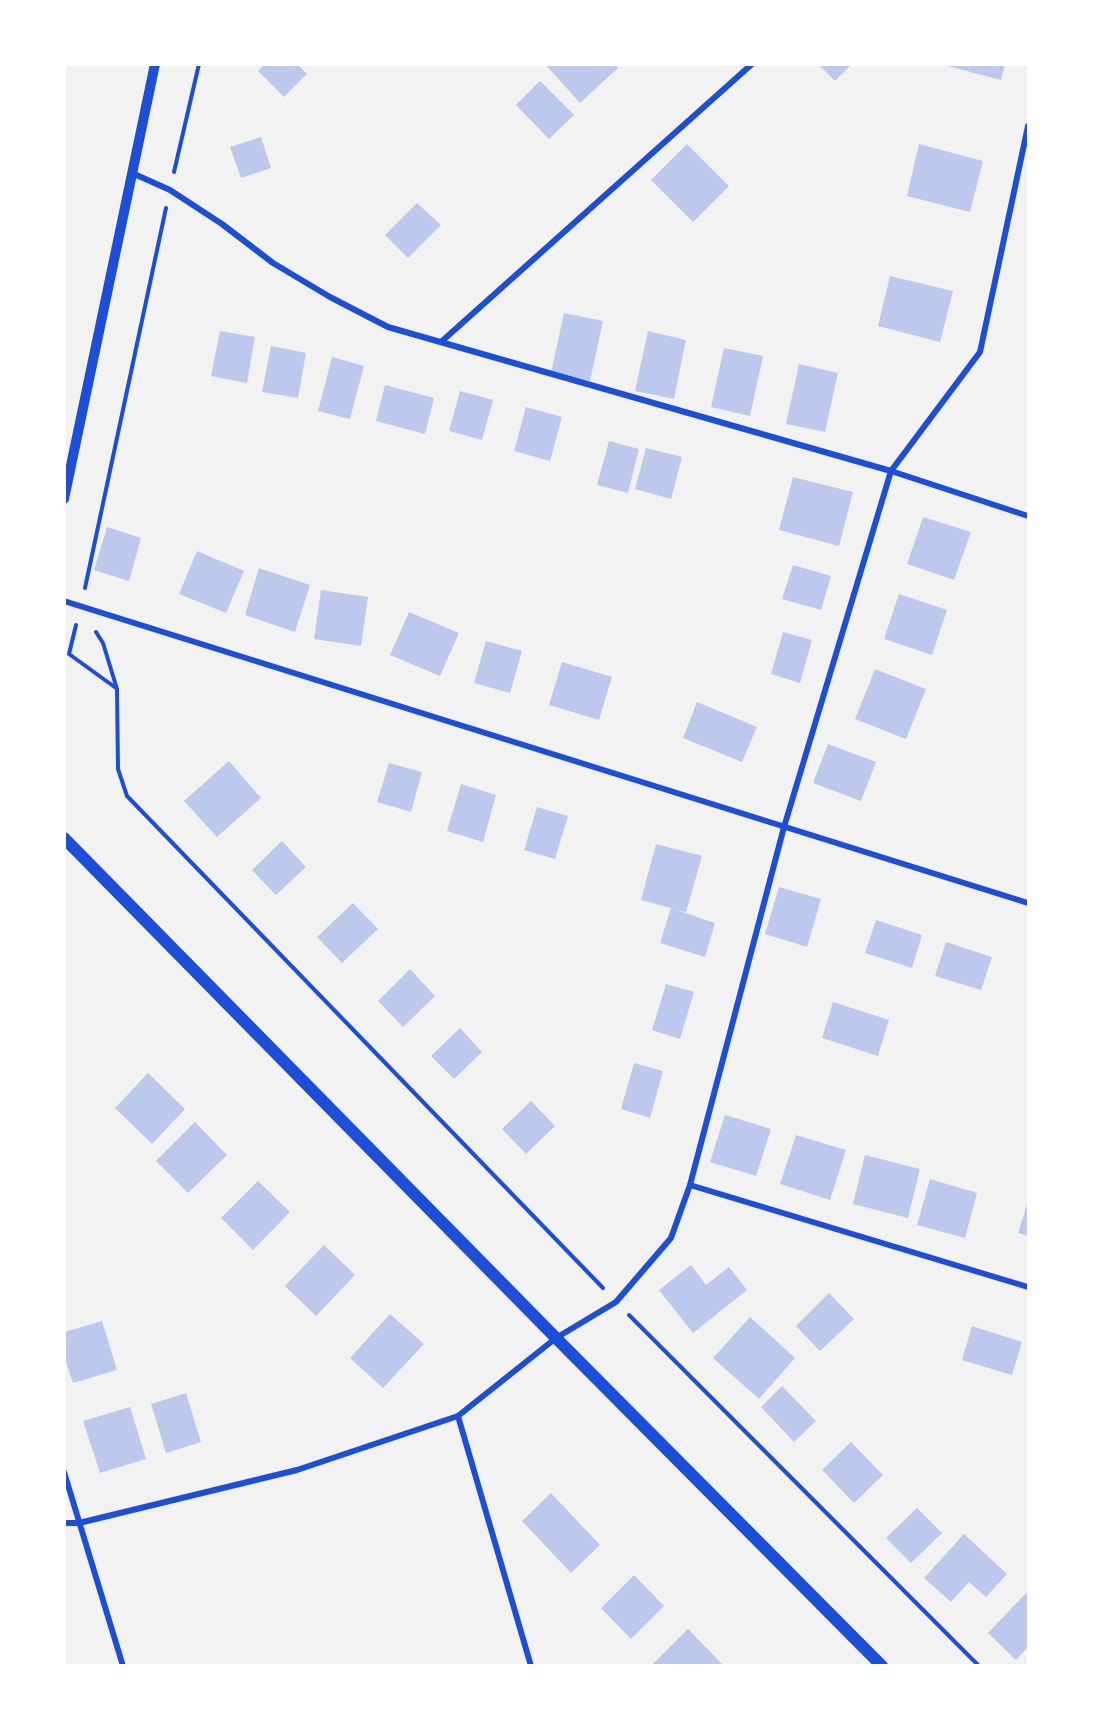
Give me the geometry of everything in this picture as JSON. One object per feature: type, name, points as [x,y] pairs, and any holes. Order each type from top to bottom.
[{"type":"main road","points":[[64,838],[556,1338],[882,1665]]},
{"type":"street","points":[[441,342],[752,64]]},
{"type":"street","points":[[64,499],[156,65]]},
{"type":"street","points":[[64,1523],[79,1523],[297,1470],[458,1416],[556,1338],[616,1302],[671,1238],[690,1185],[784,827],[891,471],[980,352],[1029,126]]},
{"type":"street","points":[[132,173],[170,190],[222,224],[273,263],[330,297],[388,327],[891,471],[1029,516]]},
{"type":"street","points":[[64,601],[1029,903]]},
{"type":"street","points":[[690,1185],[1029,1287]]},
{"type":"street","points":[[458,1416],[531,1665]]},
{"type":"street","points":[[64,1472],[123,1665]]},
{"type":"path","points":[[117,689],[67,653],[81,605],[199,64]]},
{"type":"path","points":[[81,605],[103,643],[117,689],[118,769],[128,796],[616,1302],[979,1665]]},
{"type":"building","points":[[265,64],[297,64],[307,74],[284,97],[258,71]]},
{"type":"building","points":[[545,64],[615,64],[618,68],[580,103]]},
{"type":"building","points":[[818,64],[852,64],[835,81]]},
{"type":"building","points":[[940,64],[1005,64],[1001,80]]},
{"type":"building","points":[[540,81],[574,115],[549,139],[516,105]]},
{"type":"building","points":[[261,137],[271,168],[241,178],[230,147]]},
{"type":"building","points":[[687,144],[729,186],[693,222],[651,180]]},
{"type":"building","points":[[919,144],[983,161],[970,212],[907,196]]},
{"type":"building","points":[[417,203],[441,225],[408,258],[385,235]]},
{"type":"building","points":[[890,276],[953,291],[940,342],[878,326]]},
{"type":"building","points":[[564,313],[603,321],[590,381],[551,373]]},
{"type":"building","points":[[220,331],[255,337],[247,383],[211,376]]},
{"type":"building","points":[[648,331],[686,340],[674,399],[635,391]]},
{"type":"building","points":[[271,346],[306,353],[298,398],[262,392]]},
{"type":"building","points":[[724,348],[763,356],[750,416],[711,407]]},
{"type":"building","points":[[332,357],[364,366],[350,419],[318,411]]},
{"type":"building","points":[[799,364],[838,373],[825,432],[786,424]]},
{"type":"building","points":[[385,385],[434,398],[425,434],[376,421]]},
{"type":"building","points":[[460,391],[493,400],[482,440],[449,431]]},
{"type":"building","points":[[526,407],[562,417],[550,461],[514,451]]},
{"type":"building","points":[[609,441],[639,449],[628,493],[597,485]]},
{"type":"building","points":[[646,448],[682,457],[671,499],[635,489]]},
{"type":"building","points":[[793,477],[853,492],[839,546],[779,530]]},
{"type":"building","points":[[923,517],[971,532],[954,580],[907,564]]},
{"type":"building","points":[[107,527],[141,538],[129,581],[94,570]]},
{"type":"building","points":[[197,551],[244,571],[226,613],[179,594]]},
{"type":"building","points":[[793,565],[831,576],[821,610],[782,599]]},
{"type":"building","points":[[259,568],[310,585],[295,632],[245,615]]},
{"type":"building","points":[[321,590],[368,597],[361,646],[314,639]]},
{"type":"building","points":[[899,594],[947,610],[932,655],[884,639]]},
{"type":"building","points":[[409,612],[459,633],[440,676],[390,655]]},
{"type":"building","points":[[783,632],[812,640],[800,683],[771,674]]},
{"type":"building","points":[[486,641],[522,651],[510,693],[474,683]]},
{"type":"building","points":[[562,662],[612,677],[599,720],[549,705]]},
{"type":"building","points":[[875,669],[926,689],[906,739],[855,719]]},
{"type":"building","points":[[697,702],[757,727],[742,762],[683,738]]},
{"type":"building","points":[[828,744],[876,762],[861,801],[813,783]]},
{"type":"building","points":[[229,761],[261,798],[217,837],[184,801]]},
{"type":"building","points":[[389,763],[422,772],[411,812],[377,802]]},
{"type":"building","points":[[461,784],[496,795],[483,842],[447,831]]},
{"type":"building","points":[[537,807],[568,816],[555,859],[524,850]]},
{"type":"building","points":[[282,841],[306,867],[276,895],[252,870]]},
{"type":"building","points":[[656,844],[702,856],[686,912],[676,910],[715,923],[705,957],[660,943],[671,908],[641,900]]},
{"type":"building","points":[[779,887],[821,899],[807,947],[765,934]]},
{"type":"building","points":[[353,903],[378,929],[342,963],[317,937]]},
{"type":"building","points":[[876,920],[922,935],[912,968],[865,953]]},
{"type":"building","points":[[946,942],[992,957],[981,990],[935,976]]},
{"type":"building","points":[[410,969],[435,996],[403,1027],[378,1001]]},
{"type":"building","points":[[666,984],[694,992],[680,1039],[652,1030]]},
{"type":"building","points":[[833,1002],[889,1020],[878,1056],[822,1038]]},
{"type":"building","points":[[460,1028],[482,1052],[454,1079],[431,1056]]},
{"type":"building","points":[[634,1063],[663,1071],[650,1118],[621,1109]]},
{"type":"building","points":[[148,1073],[185,1109],[152,1144],[115,1108]]},
{"type":"building","points":[[531,1101],[555,1126],[526,1154],[502,1129]]},
{"type":"building","points":[[725,1115],[771,1129],[756,1176],[710,1162]]},
{"type":"building","points":[[195,1122],[227,1155],[188,1193],[156,1161]]},
{"type":"building","points":[[796,1135],[846,1150],[830,1200],[780,1184]]},
{"type":"building","points":[[865,1155],[920,1169],[908,1218],[853,1204]]},
{"type":"building","points":[[930,1179],[977,1193],[965,1238],[917,1225]]},
{"type":"building","points":[[258,1181],[290,1212],[253,1250],[221,1218]]},
{"type":"building","points":[[1028,1201],[1028,1236],[1018,1233]]},
{"type":"building","points":[[324,1245],[355,1275],[316,1316],[285,1286]]},
{"type":"building","points":[[691,1265],[706,1285],[729,1267],[747,1290],[693,1333],[659,1290]]},
{"type":"building","points":[[829,1293],[854,1319],[820,1351],[796,1326]]},
{"type":"building","points":[[390,1314],[424,1344],[383,1388],[350,1358]]},
{"type":"building","points":[[750,1317],[795,1358],[759,1399],[713,1358]]},
{"type":"building","points":[[102,1321],[117,1370],[73,1383],[64,1356],[64,1332]]},
{"type":"building","points":[[972,1326],[1022,1342],[1012,1375],[962,1360]]},
{"type":"building","points":[[782,1386],[816,1421],[794,1442],[761,1407]]},
{"type":"building","points":[[186,1393],[201,1442],[166,1453],[151,1404]]},
{"type":"building","points":[[130,1407],[146,1459],[100,1473],[83,1421]]},
{"type":"building","points":[[851,1442],[883,1475],[854,1503],[822,1470]]},
{"type":"building","points":[[551,1493],[600,1545],[571,1573],[522,1521]]},
{"type":"building","points":[[917,1508],[942,1533],[911,1563],[886,1538]]},
{"type":"building","points":[[964,1534],[1007,1574],[986,1597],[969,1582],[951,1602],[924,1578]]},
{"type":"building","points":[[634,1575],[664,1606],[631,1639],[601,1608]]},
{"type":"building","points":[[1028,1591],[1028,1647],[1016,1660],[988,1633]]},
{"type":"building","points":[[688,1629],[724,1666],[651,1666]]}]
